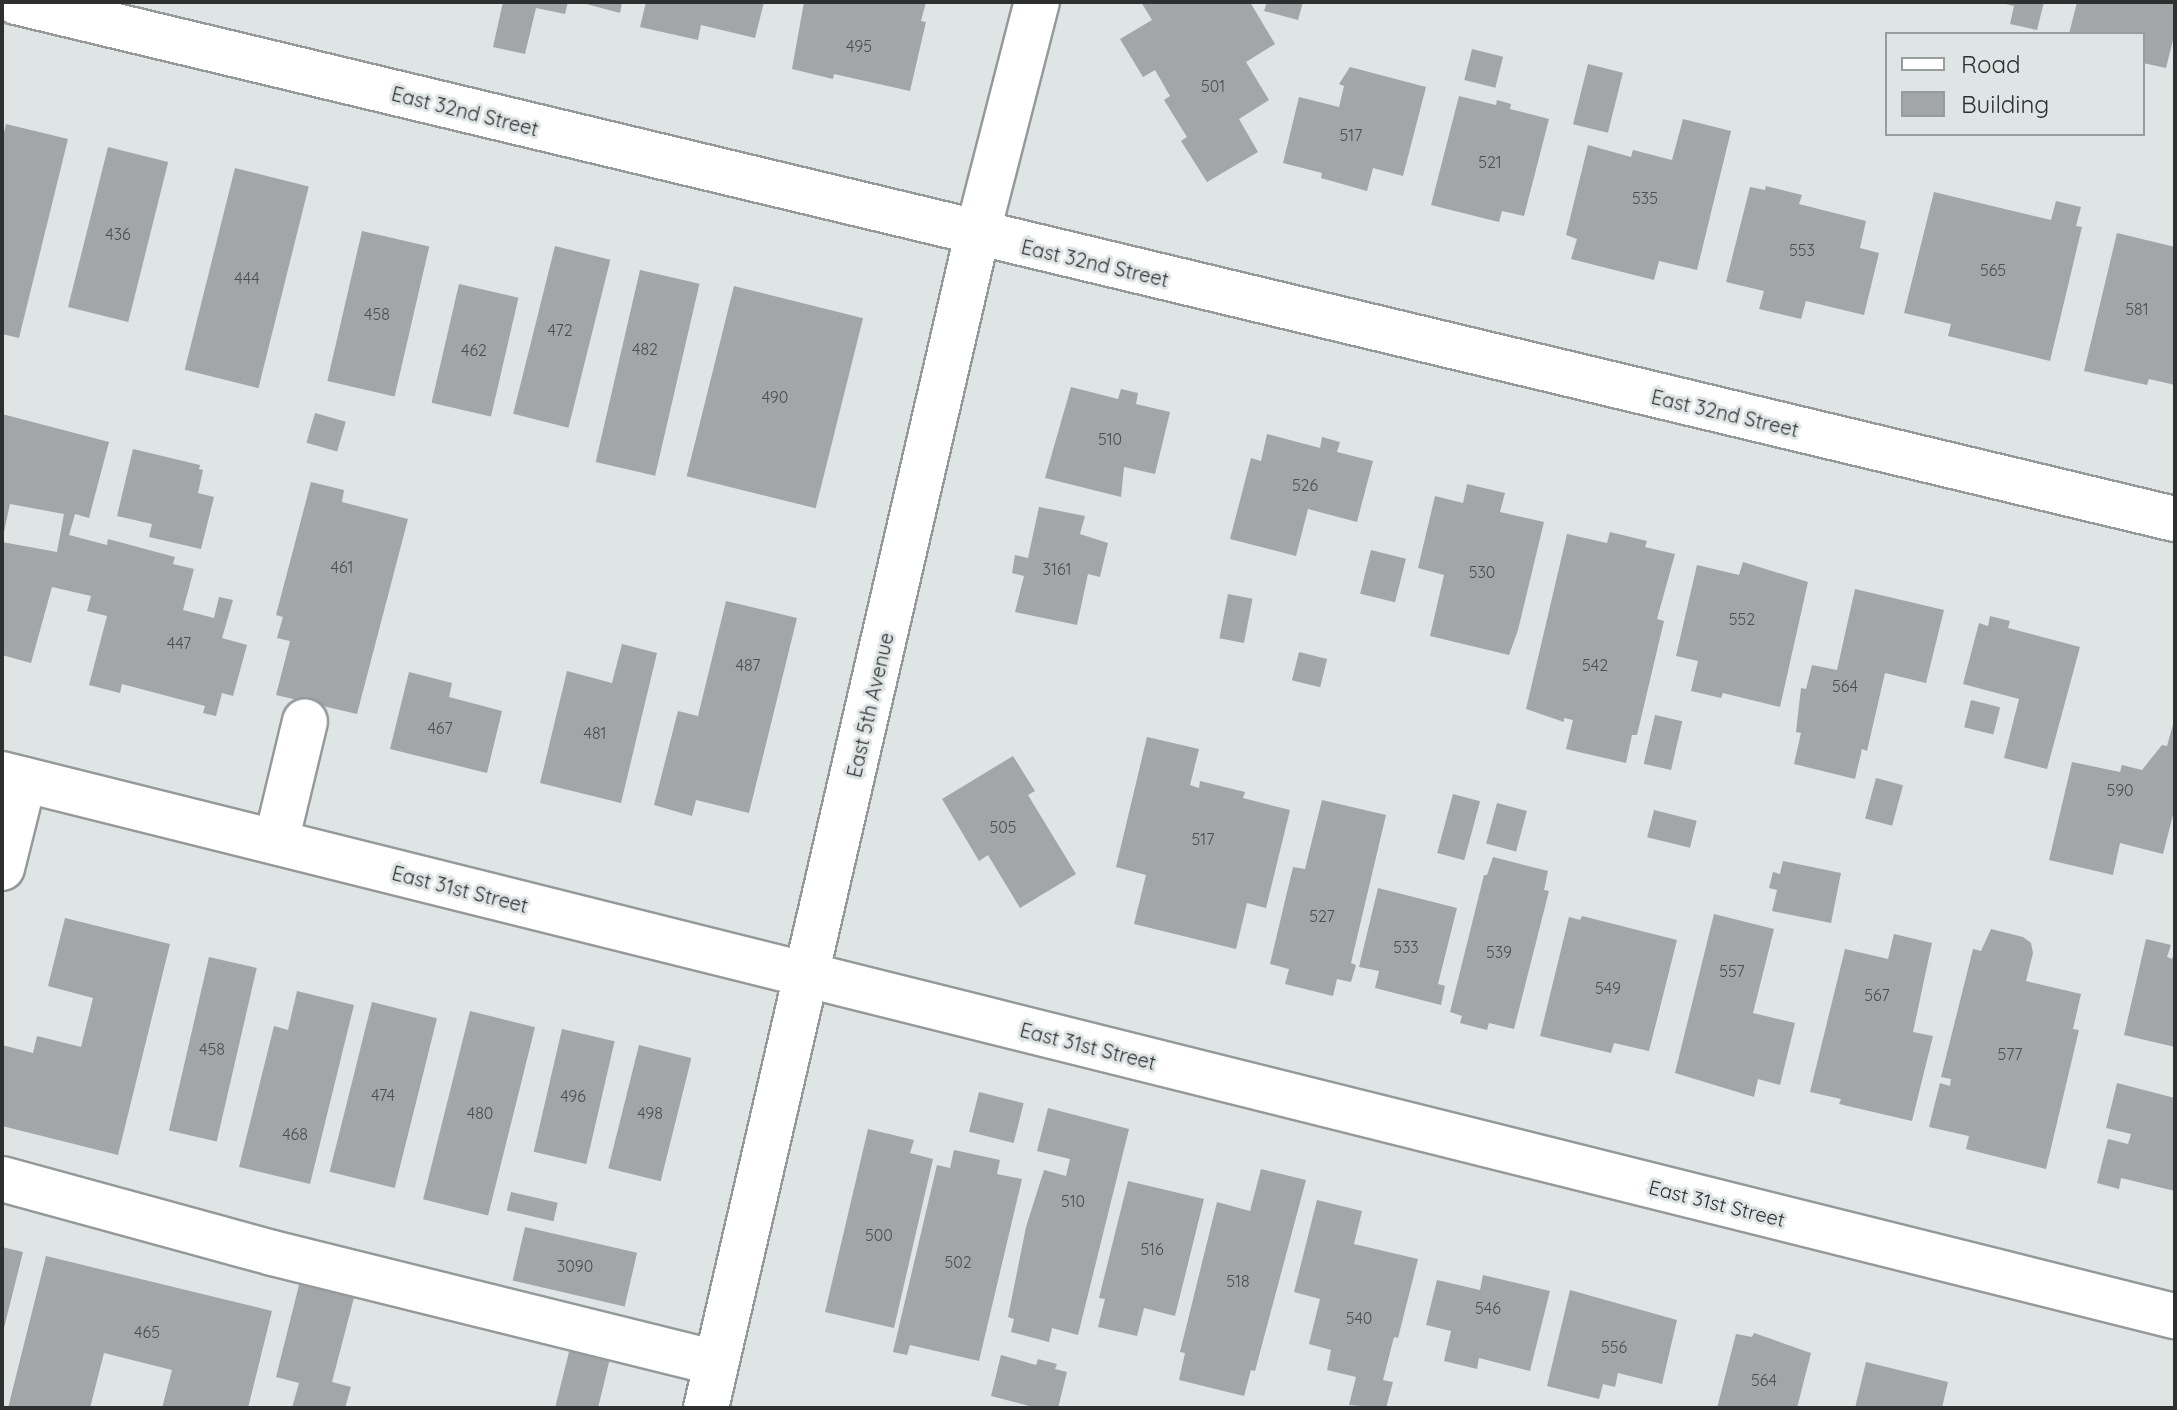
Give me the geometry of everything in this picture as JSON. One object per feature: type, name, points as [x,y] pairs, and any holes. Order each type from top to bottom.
[{"type":"street","name":"East 32nd Street","points":[[16,2],[977,235],[2175,519]]},
{"type":"street","name":"East 5th Avenue","points":[[706,1408],[977,235],[1037,2]]},
{"type":"street","points":[[276,842],[305,721]]},
{"type":"street","name":"East 31st Street","points":[[13,777],[2175,1316]]},
{"type":"street","points":[[2,868],[13,777]]},
{"type":"street","points":[[2,1179],[272,1253],[716,1363]]},
{"type":"building","points":[[503,2],[568,2],[565,14],[536,8],[525,54],[493,47]]},
{"type":"building","points":[[579,2],[622,2],[620,13]]},
{"type":"building","points":[[646,2],[764,2],[755,38],[701,25],[698,40],[640,27]]},
{"type":"building","points":[[804,2],[926,2],[921,21],[926,22],[910,91],[834,74],[833,79],[792,69]]},
{"type":"building","points":[[1141,2],[1250,2],[1275,44],[1246,62],[1269,100],[1239,119],[1258,152],[1207,182],[1181,141],[1187,137],[1164,100],[1170,96],[1155,70],[1143,77],[1120,39],[1152,20]]},
{"type":"building","points":[[1267,2],[1303,2],[1298,20],[1264,11]]},
{"type":"building","points":[[2044,2],[2037,30],[2010,24],[2014,6],[2002,3]]},
{"type":"building","points":[[2077,2],[2175,2],[2175,32],[2166,68],[2145,63],[2145,32],[2070,32]]},
{"type":"building","points":[[1472,49],[1503,57],[1495,88],[1464,80]]},
{"type":"building","points":[[1588,64],[1623,73],[1608,133],[1573,124]]},
{"type":"building","points":[[1350,67],[1426,87],[1403,176],[1373,168],[1367,191],[1321,178],[1322,173],[1283,163],[1299,97],[1339,107],[1344,86],[1339,84]]},
{"type":"building","points":[[1459,96],[1496,105],[1497,100],[1511,104],[1510,109],[1549,119],[1524,216],[1502,211],[1499,222],[1431,205]]},
{"type":"building","points":[[1683,119],[1731,131],[1697,270],[1659,261],[1654,280],[1571,259],[1577,239],[1566,235],[1588,145],[1631,157],[1633,150],[1672,160]]},
{"type":"building","points":[[6,124],[68,139],[19,338],[2,334],[2,142]]},
{"type":"building","points":[[108,147],[168,162],[128,322],[68,307]]},
{"type":"building","points":[[235,168],[309,186],[258,388],[185,370]]},
{"type":"building","points":[[1766,186],[1802,195],[1799,204],[1866,221],[1860,248],[1879,253],[1864,315],[1806,301],[1801,319],[1759,309],[1764,291],[1726,282],[1750,187],[1765,190]]},
{"type":"building","points":[[1934,192],[2051,220],[2056,201],[2081,207],[2076,226],[2082,227],[2050,361],[1948,336],[1951,324],[1904,313]]},
{"type":"building","points":[[362,231],[429,247],[395,397],[327,381]]},
{"type":"building","points":[[2117,233],[2175,247],[2175,385],[2149,379],[2147,385],[2084,371]]},
{"type":"building","points":[[555,246],[610,260],[568,428],[513,414]]},
{"type":"building","points":[[640,270],[699,284],[655,476],[596,462]]},
{"type":"building","points":[[459,284],[518,298],[491,417],[432,403]]},
{"type":"building","points":[[734,286],[863,318],[816,508],[687,476]]},
{"type":"building","points":[[1071,387],[1118,399],[1121,389],[1138,393],[1136,404],[1170,412],[1155,474],[1124,467],[1121,497],[1045,478]]},
{"type":"building","points":[[315,413],[346,422],[337,452],[306,443]]},
{"type":"building","points":[[2,414],[109,442],[89,518],[75,514],[69,535],[107,545],[108,539],[175,557],[173,564],[194,569],[183,610],[214,618],[219,597],[233,600],[222,638],[247,645],[233,696],[222,693],[216,716],[203,713],[205,706],[122,684],[120,693],[89,685],[107,616],[87,611],[91,596],[52,587],[31,663],[2,655],[2,542],[57,552],[64,514],[10,504],[2,541]]},
{"type":"building","points":[[1267,434],[1320,448],[1322,437],[1340,442],[1337,452],[1373,461],[1357,522],[1308,509],[1296,556],[1230,539],[1251,458],[1261,461]]},
{"type":"building","points":[[133,449],[200,465],[199,469],[203,470],[198,493],[214,497],[201,549],[149,537],[152,524],[117,516]]},
{"type":"building","points":[[311,482],[344,490],[342,502],[408,519],[357,714],[276,695],[290,641],[277,638],[283,617],[276,615]]},
{"type":"building","points":[[1467,484],[1505,493],[1500,512],[1544,522],[1509,655],[1430,636],[1444,575],[1418,568],[1435,496],[1463,503]]},
{"type":"building","points":[[1039,507],[1085,516],[1080,534],[1108,543],[1100,577],[1088,574],[1077,625],[1015,612],[1024,576],[1012,573],[1015,555],[1028,558]]},
{"type":"building","points":[[1610,532],[1647,541],[1645,547],[1675,554],[1657,619],[1664,621],[1637,735],[1632,735],[1626,763],[1566,749],[1573,720],[1564,718],[1564,722],[1526,709],[1567,534],[1607,543]]},
{"type":"building","points":[[1371,550],[1406,559],[1395,602],[1360,594]]},
{"type":"building","points":[[1743,562],[1808,582],[1780,707],[1723,693],[1721,698],[1691,691],[1698,661],[1676,656],[1697,565],[1739,575]]},
{"type":"building","points":[[1855,589],[1944,610],[1926,683],[1885,673],[1867,751],[1862,749],[1855,779],[1794,764],[1801,733],[1796,732],[1801,688],[1806,689],[1812,665],[1837,670]]},
{"type":"building","points":[[1228,594],[1253,599],[1244,643],[1219,638]]},
{"type":"building","points":[[726,601],[797,618],[749,813],[696,800],[692,816],[654,805],[678,711],[698,716]]},
{"type":"building","points":[[1990,616],[2010,621],[2008,628],[2080,647],[2047,769],[2004,758],[2019,699],[1963,684],[1979,623],[1988,626]]},
{"type":"building","points":[[622,644],[657,653],[621,803],[540,783],[567,671],[612,683]]},
{"type":"building","points":[[1299,652],[1327,659],[1320,687],[1292,680]]},
{"type":"building","points":[[409,672],[452,683],[449,697],[502,711],[487,773],[390,749]]},
{"type":"building","points":[[1971,700],[2000,707],[1993,734],[1964,727]]},
{"type":"building","points":[[1655,715],[1682,721],[1671,770],[1644,764]]},
{"type":"building","points":[[2175,717],[2175,807],[2163,854],[2120,843],[2113,875],[2049,860],[2072,762],[2120,772],[2122,765],[2142,770],[2162,745],[2167,746]]},
{"type":"building","points":[[1147,737],[1199,749],[1190,785],[1199,788],[1200,781],[1245,792],[1243,798],[1290,810],[1266,908],[1247,903],[1236,949],[1134,924],[1146,875],[1116,867]]},
{"type":"building","points":[[1013,756],[1035,791],[1028,795],[1076,874],[1020,908],[988,855],[979,861],[942,799]]},
{"type":"building","points":[[1876,778],[1903,785],[1892,826],[1865,819]]},
{"type":"building","points":[[1453,794],[1480,801],[1464,860],[1437,853]]},
{"type":"building","points":[[1322,800],[1386,815],[1351,963],[1356,965],[1351,982],[1337,979],[1333,996],[1285,984],[1289,969],[1270,964],[1293,867],[1305,869]]},
{"type":"building","points":[[1497,803],[1527,811],[1516,852],[1486,844]]},
{"type":"building","points":[[1654,810],[1697,821],[1690,848],[1647,837]]},
{"type":"building","points":[[1493,857],[1548,871],[1544,890],[1549,891],[1514,1029],[1489,1023],[1487,1030],[1460,1023],[1462,1016],[1450,1012],[1484,875],[1487,875]]},
{"type":"building","points":[[1783,861],[1841,873],[1831,923],[1772,911],[1777,890],[1769,888],[1773,872],[1780,874]]},
{"type":"building","points":[[1378,888],[1457,908],[1438,984],[1445,986],[1441,1005],[1375,988],[1379,971],[1359,967]]},
{"type":"building","points":[[1714,914],[1774,929],[1753,1013],[1795,1023],[1780,1085],[1758,1079],[1754,1097],[1675,1073]]},
{"type":"building","points":[[1582,916],[1677,940],[1649,1051],[1614,1043],[1611,1053],[1540,1036],[1569,917],[1580,920]]},
{"type":"building","points":[[65,918],[170,944],[118,1155],[2,1126],[2,1045],[33,1053],[37,1036],[81,1047],[93,998],[48,986]]},
{"type":"building","points":[[1991,929],[2023,937],[2031,943],[2033,953],[2026,981],[2081,994],[2073,1029],[2079,1030],[2046,1169],[1966,1149],[1969,1136],[1929,1127],[1940,1083],[1950,1086],[1951,1079],[1941,1077],[1973,949],[1981,951]]},
{"type":"building","points":[[1894,934],[1932,943],[1913,1032],[1933,1036],[1912,1121],[1839,1104],[1841,1099],[1810,1092],[1845,949],[1888,959]]},
{"type":"building","points":[[2146,939],[2171,945],[2167,957],[2172,959],[2175,950],[2175,1047],[2124,1035]]},
{"type":"building","points":[[209,957],[257,968],[217,1141],[169,1130]]},
{"type":"building","points":[[297,991],[354,1005],[310,1184],[239,1167],[274,1026],[288,1030]]},
{"type":"building","points":[[372,1002],[437,1018],[395,1188],[330,1172]]},
{"type":"building","points":[[470,1011],[535,1027],[488,1215],[423,1199]]},
{"type":"building","points":[[562,1029],[615,1041],[586,1164],[534,1152]]},
{"type":"building","points":[[639,1045],[691,1058],[661,1181],[608,1168]]},
{"type":"building","points":[[2117,1083],[2175,1098],[2175,1191],[2121,1178],[2119,1189],[2097,1183],[2108,1139],[2128,1144],[2131,1134],[2106,1128]]},
{"type":"building","points":[[979,1092],[1024,1103],[1014,1143],[969,1132]]},
{"type":"building","points":[[1048,1108],[1129,1129],[1078,1335],[1052,1328],[1049,1342],[1011,1332],[1014,1319],[1008,1317],[1026,1227],[1044,1170],[1066,1176],[1070,1159],[1037,1151]]},
{"type":"building","points":[[868,1129],[914,1140],[910,1153],[933,1159],[894,1328],[825,1312]]},
{"type":"building","points":[[954,1150],[1000,1160],[997,1174],[1022,1179],[979,1361],[910,1345],[907,1355],[893,1352],[937,1165],[950,1168]]},
{"type":"building","points":[[1261,1169],[1306,1180],[1255,1371],[1251,1370],[1244,1396],[1179,1380],[1185,1353],[1180,1352],[1217,1202],[1250,1211]]},
{"type":"building","points":[[1128,1181],[1204,1199],[1175,1316],[1144,1308],[1137,1336],[1098,1327],[1105,1299],[1099,1298]]},
{"type":"building","points":[[511,1192],[558,1203],[553,1221],[507,1211]]},
{"type":"building","points":[[1317,1200],[1362,1211],[1354,1244],[1418,1259],[1398,1338],[1394,1337],[1383,1380],[1393,1382],[1386,1408],[1349,1405],[1356,1377],[1327,1370],[1331,1350],[1309,1344],[1320,1299],[1294,1292]]},
{"type":"building","points":[[525,1227],[637,1253],[625,1306],[513,1281]]},
{"type":"building","points":[[2,1247],[23,1252],[3,1332],[2,1332]]},
{"type":"building","points":[[46,1256],[272,1311],[248,1408],[162,1408],[172,1370],[104,1353],[90,1408],[8,1408]]},
{"type":"building","points":[[1483,1275],[1550,1291],[1530,1371],[1479,1358],[1477,1369],[1444,1361],[1451,1331],[1426,1325],[1437,1280],[1480,1290]]},
{"type":"building","points":[[301,1277],[356,1290],[332,1382],[351,1387],[345,1408],[292,1408],[299,1383],[276,1377]]},
{"type":"building","points":[[1570,1290],[1677,1320],[1662,1384],[1618,1373],[1615,1387],[1603,1384],[1599,1399],[1547,1386]]},
{"type":"building","points":[[1754,1333],[1811,1353],[1797,1408],[1717,1408],[1736,1334],[1752,1337]]},
{"type":"building","points":[[571,1344],[611,1354],[598,1408],[555,1408]]},
{"type":"building","points":[[1001,1355],[1036,1365],[1038,1359],[1057,1364],[1055,1369],[1067,1372],[1058,1408],[1037,1408],[991,1396]]},
{"type":"building","points":[[1866,1362],[1948,1382],[1942,1408],[1855,1408]]}]
